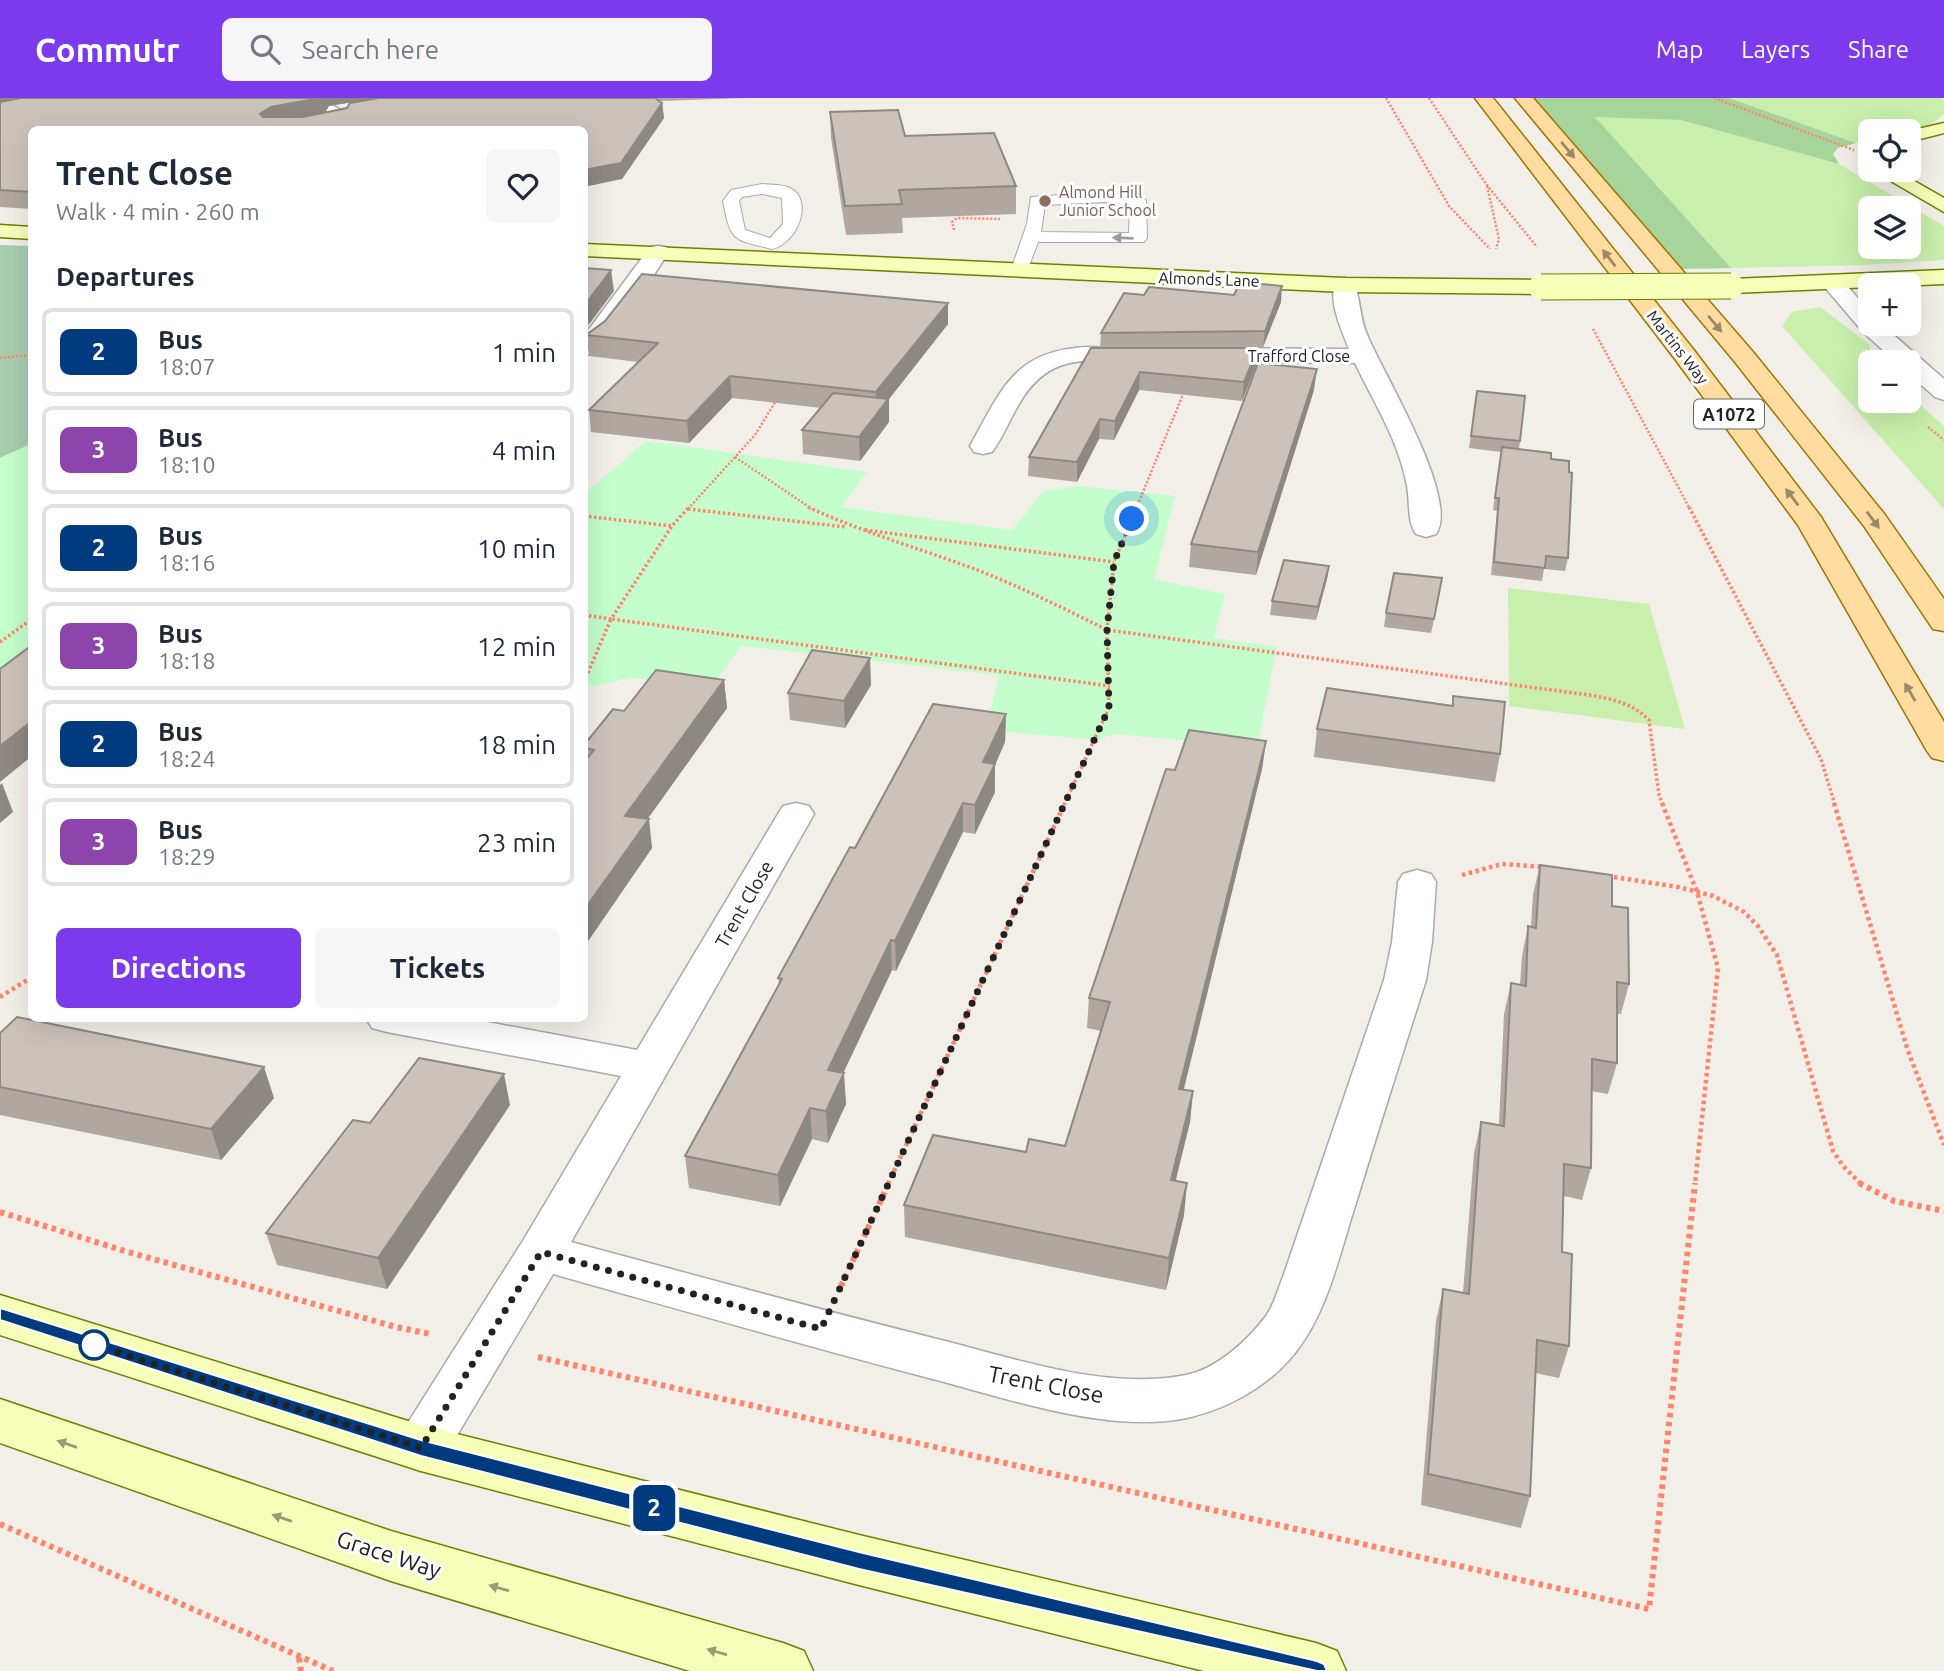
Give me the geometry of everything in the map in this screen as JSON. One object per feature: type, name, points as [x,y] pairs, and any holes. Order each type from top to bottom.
[{"type":"main road","name":"Martins Way","points":[[1484,98],[1684,354],[1811,523],[1944,751]]},
{"type":"main road","name":"A1072","points":[[1524,98],[1752,367],[1875,521],[1944,622]]},
{"type":"street","points":[[307,98],[359,126]]},
{"type":"street","points":[[316,122],[367,108]]},
{"type":"street","points":[[1921,134],[1944,128]]},
{"type":"street","points":[[1903,182],[1944,206]]},
{"type":"street","points":[[0,231],[28,233]]},
{"type":"street","name":"Almonds Lane","points":[[588,250],[772,250],[965,267],[1345,285],[1731,286],[1833,284],[1944,277]]},
{"type":"street","points":[[588,345],[600,334],[658,252]]},
{"type":"street","points":[[1833,284],[1871,327],[1944,392]]},
{"type":"street","name":"Trafford Close","points":[[1345,285],[1347,317],[1414,457],[1424,490],[1426,528]]},
{"type":"street","points":[[983,446],[1024,380],[1045,361],[1076,355],[1158,355]]},
{"type":"street","name":"Trafford Close","points":[[1192,355],[1366,356]]},
{"type":"street","name":"Trent Close","points":[[421,1448],[650,1068],[796,814]]},
{"type":"street","name":"Trent Close","points":[[541,1252],[821,1329],[1081,1396],[1143,1399],[1189,1396],[1228,1381],[1261,1357],[1287,1326],[1308,1277],[1405,980],[1412,942],[1417,882]]},
{"type":"street","points":[[408,1022],[650,1068]]},
{"type":"street","points":[[0,1315],[421,1448],[859,1560],[1317,1671]]},
{"type":"street","name":"Grace Way","points":[[0,1421],[391,1556],[783,1671]]},
{"type":"lane","points":[[1020,270],[1031,237],[1037,200],[1130,198],[1138,201],[1138,238],[1031,237]]},
{"type":"path","points":[[1386,98],[1449,206],[1495,254]]},
{"type":"path","points":[[1429,98],[1486,185],[1521,223],[1544,257]]},
{"type":"path","points":[[1714,98],[1858,151]]},
{"type":"path","points":[[965,267],[968,238],[955,233],[952,222],[957,218],[1035,217]]},
{"type":"path","points":[[1589,323],[1604,345],[1821,759],[1908,1051],[1944,1145]]},
{"type":"path","points":[[0,358],[28,355]]},
{"type":"path","points":[[821,1329],[1109,708],[1107,630],[1114,562],[1192,355]]},
{"type":"path","points":[[588,673],[611,619],[672,526],[755,435],[779,394]]},
{"type":"path","points":[[0,1212],[128,1252],[396,1327],[1649,1609],[1718,968],[1697,892],[1659,795],[1648,720],[1642,712],[1589,695],[1107,630],[1043,598],[979,571],[853,528],[804,505],[735,457]]},
{"type":"path","points":[[688,509],[1114,562]]},
{"type":"path","points":[[588,516],[672,526]]},
{"type":"path","points":[[588,616],[1110,686]]},
{"type":"path","points":[[0,642],[28,622]]},
{"type":"path","points":[[1417,882],[1459,876],[1502,864],[1550,868]]},
{"type":"path","points":[[1601,875],[1697,892],[1744,912],[1760,928],[1777,955],[1833,1151],[1843,1170],[1861,1186],[1887,1199],[1908,1206],[1944,1211]]},
{"type":"path","points":[[0,997],[28,980]]},
{"type":"path","points":[[0,1524],[333,1671]]},
{"type":"path","points":[[299,1657],[301,1671]]},
{"type":"green space","points":[[1534,98],[1729,98],[1856,143],[1838,148],[1833,154],[1839,164],[1681,120],[1595,117],[1731,268],[1682,269]]},
{"type":"green space","points":[[1729,98],[1944,100],[1944,114],[1921,127],[1921,119],[1858,119],[1856,143]]},
{"type":"green space","points":[[1594,116],[1681,120],[1839,164],[1858,175],[1858,182],[1869,182],[1893,196],[1858,196],[1858,259],[1921,259],[1921,212],[1944,226],[1944,260],[1731,268]]},
{"type":"green space","points":[[0,245],[28,246],[28,445],[0,458]]},
{"type":"green space","points":[[1820,307],[1869,344],[1870,350],[1858,350],[1858,412],[1782,326],[1792,312]]},
{"type":"green space","points":[[1921,406],[1944,426],[1944,509],[1859,413],[1921,413]]},
{"type":"green space","points":[[646,441],[867,472],[841,507],[1012,530],[1044,491],[1080,486],[1175,496],[1154,579],[1225,594],[1214,638],[1277,647],[1257,747],[1115,734],[1098,740],[986,730],[999,675],[741,646],[713,685],[629,678],[588,687],[588,491]]},
{"type":"green space","points":[[28,445],[28,652],[0,673],[0,458]]},
{"type":"green space","points":[[1508,588],[1649,604],[1685,729],[1509,706]]},
{"type":"building","points":[[21,98],[320,98],[271,107],[260,114],[263,117],[303,117],[347,108],[350,103],[379,98],[655,98],[662,103],[621,163],[588,169],[588,126],[28,126],[28,192],[0,190],[0,102]]},
{"type":"building","points":[[898,110],[905,136],[994,133],[1016,186],[899,190],[902,204],[845,206],[830,112]]},
{"type":"building","points":[[588,268],[611,270],[588,301]]},
{"type":"building","points":[[642,274],[948,303],[876,392],[730,376],[687,421],[589,410],[658,343],[588,335],[605,321]]},
{"type":"building","points":[[1240,282],[1282,286],[1265,331],[1101,333],[1124,293],[1144,295],[1149,287],[1234,295]]},
{"type":"building","points":[[1091,348],[1258,348],[1244,382],[1140,372],[1115,421],[1100,419],[1077,462],[1029,457]]},
{"type":"building","points":[[1258,363],[1317,369],[1258,552],[1191,544],[1226,448]]},
{"type":"building","points":[[1477,391],[1525,396],[1520,441],[1471,436]]},
{"type":"building","points":[[833,393],[888,399],[859,437],[802,430]]},
{"type":"building","points":[[1502,447],[1551,453],[1551,459],[1569,461],[1569,472],[1572,473],[1568,558],[1546,556],[1545,568],[1494,562],[1499,498],[1495,498]]},
{"type":"building","points":[[1284,560],[1329,566],[1318,607],[1272,601]]},
{"type":"building","points":[[1394,573],[1442,578],[1434,619],[1386,613]]},
{"type":"building","points":[[28,648],[28,724],[0,746],[0,669]]},
{"type":"building","points":[[812,650],[870,658],[844,701],[788,693]]},
{"type":"building","points":[[656,670],[724,680],[625,816],[649,819],[588,904],[588,757],[594,750],[588,749],[588,740],[613,709],[624,711]]},
{"type":"building","points":[[1327,688],[1453,706],[1453,696],[1505,702],[1500,754],[1317,729]]},
{"type":"building","points":[[933,704],[1006,714],[983,762],[995,764],[975,805],[963,803],[895,941],[891,940],[828,1070],[844,1073],[826,1111],[810,1108],[778,1175],[685,1156],[782,979],[778,978],[850,847],[855,848]]},
{"type":"building","points":[[1189,730],[1266,741],[1179,1089],[1193,1091],[1171,1180],[1187,1183],[1169,1258],[904,1205],[933,1135],[1026,1152],[1029,1139],[1065,1146],[1110,1002],[1089,998],[1166,769],[1175,770]]},
{"type":"building","points":[[1540,865],[1612,875],[1612,906],[1628,908],[1629,984],[1617,982],[1617,1063],[1592,1059],[1591,1168],[1564,1164],[1562,1252],[1572,1254],[1569,1346],[1537,1340],[1530,1496],[1428,1474],[1443,1289],[1469,1294],[1481,1122],[1504,1126],[1511,983],[1526,986],[1528,926],[1536,928]]},
{"type":"building","points":[[17,1017],[28,1019],[28,1022],[42,1022],[264,1067],[211,1129],[0,1087],[0,1033]]},
{"type":"building","points":[[419,1058],[504,1074],[378,1258],[266,1233],[353,1120],[370,1123]]},
{"type":"bus line","name":"2","points":[[0,1315],[421,1448],[859,1560],[1317,1671]]},
{"type":"place","name":"Almond Hill Junior School","points":[[1045,201]]},
{"type":"route","points":[[94,1345],[421,1448],[541,1252],[821,1329],[1109,708],[1107,630],[1114,562],[1132,519]]}]
